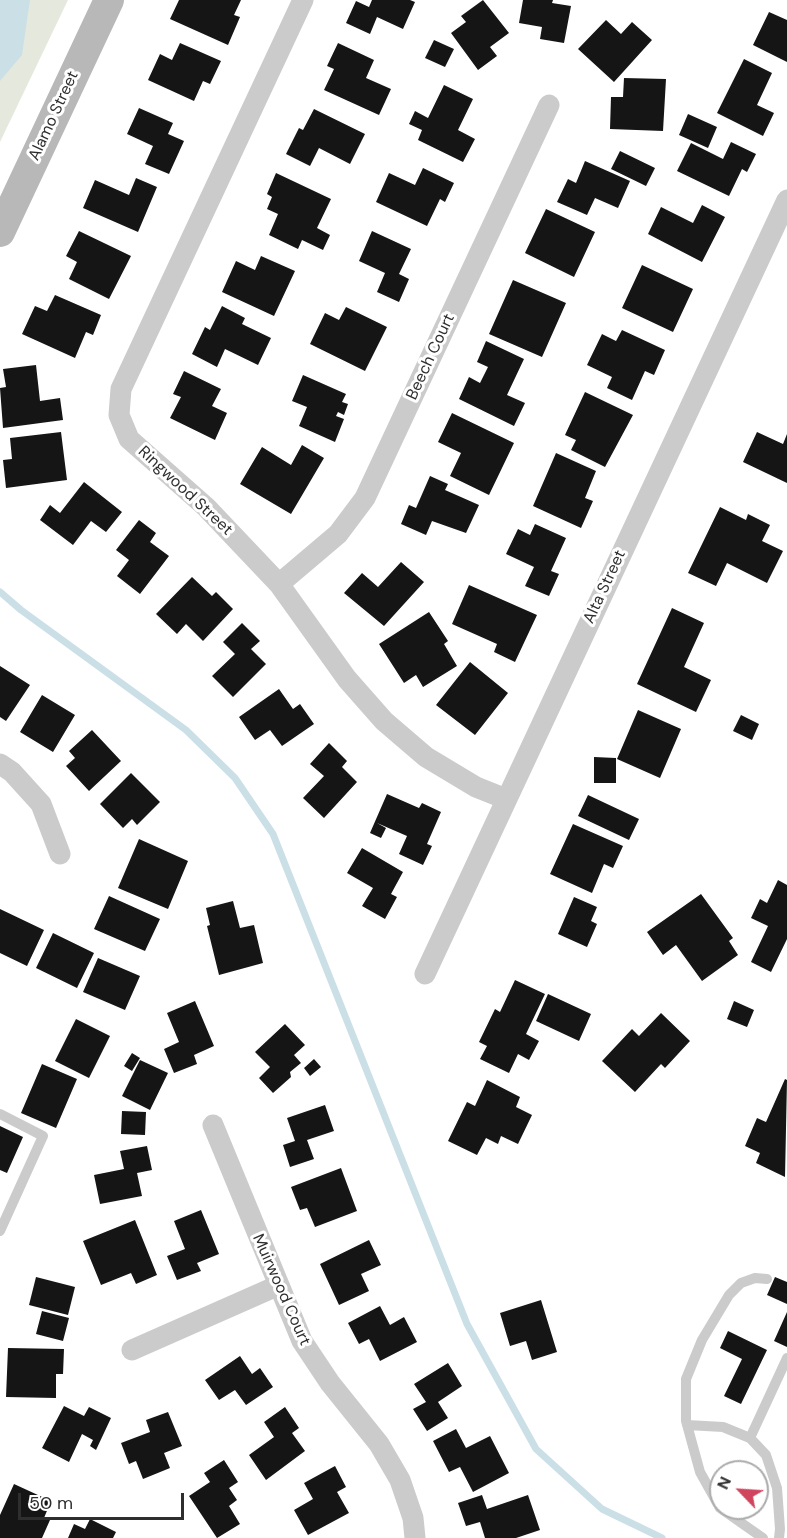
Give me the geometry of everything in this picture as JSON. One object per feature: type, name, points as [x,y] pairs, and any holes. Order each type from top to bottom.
[{"type":"main road","name":"Alamo Street","points":[[0,232],[109,0]]},
{"type":"street","name":"Ringwood Street","points":[[303,0],[121,389],[119,415],[129,439],[206,507],[279,584],[347,679],[384,722],[426,758],[476,787],[506,799]]},
{"type":"street","name":"Beech Court","points":[[279,584],[338,534],[365,498],[549,105]]},
{"type":"street","name":"Alta Street","points":[[425,974],[787,200]]},
{"type":"street","points":[[0,765],[12,772],[41,804],[60,854]]},
{"type":"street","name":"Muirwood Court","points":[[213,1125],[302,1341],[316,1365],[379,1444],[400,1480],[413,1518],[415,1538]]},
{"type":"street","points":[[132,1350],[278,1286]]},
{"type":"lane","points":[[0,1114],[43,1136],[5,1208],[0,1231]]},
{"type":"lane","points":[[763,1538],[720,1508],[700,1472],[687,1425],[686,1379],[702,1340],[735,1289],[741,1283],[755,1278],[767,1279]]},
{"type":"lane","points":[[750,1438],[787,1358]]},
{"type":"lane","points":[[687,1425],[723,1427],[750,1438],[766,1455],[777,1488],[780,1529],[778,1538]]},
{"type":"shaded area","points":[[0,0],[68,0],[0,142]]},
{"type":"shaded area","points":[[0,0],[30,0],[22,55],[0,81]]},
{"type":"building","points":[[179,0],[241,0],[234,15],[240,17],[228,45],[170,19]]},
{"type":"building","points":[[372,0],[415,2],[403,29],[377,17],[370,34],[346,23],[356,1],[369,7]]},
{"type":"building","points":[[483,0],[509,33],[490,47],[497,56],[478,70],[451,33],[466,22],[461,16]]},
{"type":"building","points":[[523,0],[553,0],[552,3],[571,6],[564,43],[540,39],[542,27],[519,23]]},
{"type":"building","points":[[769,12],[787,20],[787,62],[753,45]]},
{"type":"building","points":[[606,20],[621,34],[632,22],[652,40],[614,82],[578,49]]},
{"type":"building","points":[[434,40],[454,49],[445,67],[425,58]]},
{"type":"building","points":[[180,43],[221,61],[210,84],[203,81],[194,101],[148,80],[160,54],[172,60]]},
{"type":"building","points":[[338,43],[374,60],[366,78],[391,89],[379,115],[324,90],[334,69],[327,66]]},
{"type":"building","points":[[744,59],[772,73],[757,105],[774,113],[763,136],[717,113]]},
{"type":"building","points":[[624,78],[666,79],[663,131],[610,129],[611,97],[623,97]]},
{"type":"building","points":[[444,85],[473,99],[458,130],[475,139],[463,162],[418,140],[422,130],[409,124],[415,111],[428,118]]},
{"type":"building","points":[[139,108],[173,123],[168,134],[184,141],[169,174],[145,164],[153,146],[127,134]]},
{"type":"building","points":[[314,109],[365,134],[350,164],[319,148],[310,166],[286,154],[299,128],[303,130]]},
{"type":"building","points":[[688,114],[717,127],[708,148],[679,135]]},
{"type":"building","points":[[731,142],[756,154],[747,172],[742,169],[729,196],[677,171],[691,143],[723,159]]},
{"type":"building","points":[[620,151],[655,168],[646,186],[611,169]]},
{"type":"building","points":[[585,161],[630,181],[618,208],[595,198],[587,215],[557,202],[568,179],[576,183]]},
{"type":"building","points":[[423,168],[454,183],[445,202],[440,199],[427,226],[376,202],[389,173],[415,185]]},
{"type":"building","points":[[276,173],[331,199],[317,228],[330,235],[323,250],[302,240],[298,249],[269,235],[278,214],[267,209],[272,197],[267,194]]},
{"type":"building","points":[[136,178],[157,187],[138,232],[83,208],[95,180],[129,195]]},
{"type":"building","points":[[702,205],[725,217],[702,262],[648,234],[661,207],[693,223]]},
{"type":"building","points":[[546,209],[595,232],[574,277],[525,253]]},
{"type":"building","points":[[79,231],[131,256],[109,299],[69,279],[77,262],[66,256]]},
{"type":"building","points":[[372,231],[411,249],[399,274],[409,279],[399,302],[377,292],[385,273],[359,261]]},
{"type":"building","points":[[261,256],[295,271],[274,316],[222,292],[236,261],[255,270]]},
{"type":"building","points":[[642,265],[693,289],[673,332],[622,308]]},
{"type":"building","points":[[513,280],[566,303],[542,357],[489,334]]},
{"type":"building","points":[[55,295],[101,315],[93,335],[86,332],[75,358],[22,334],[35,306],[47,311]]},
{"type":"building","points":[[222,306],[245,318],[242,324],[271,338],[258,365],[225,349],[217,367],[192,354],[205,327],[210,330]]},
{"type":"building","points":[[346,307],[387,327],[365,371],[310,344],[325,313],[339,320]]},
{"type":"building","points":[[622,330],[665,350],[654,375],[645,371],[632,400],[607,388],[612,377],[587,365],[602,334],[616,341]]},
{"type":"building","points":[[486,341],[524,359],[507,395],[525,403],[514,426],[459,399],[469,377],[480,383],[488,367],[477,362]]},
{"type":"building","points":[[36,365],[40,401],[60,398],[63,420],[3,428],[0,388],[6,387],[3,369]]},
{"type":"building","points":[[184,371],[221,389],[212,406],[227,413],[215,440],[170,418],[181,397],[173,394]]},
{"type":"building","points":[[303,375],[346,394],[342,402],[348,404],[344,415],[338,412],[336,416],[344,419],[335,442],[299,426],[307,407],[292,401]]},
{"type":"building","points":[[585,392],[633,415],[605,467],[571,450],[576,440],[565,435]]},
{"type":"building","points":[[452,413],[514,443],[489,495],[450,476],[461,453],[438,442]]},
{"type":"building","points":[[61,432],[67,480],[6,488],[3,460],[12,459],[10,438]]},
{"type":"building","points":[[757,432],[783,444],[787,434],[787,483],[743,462]]},
{"type":"building","points":[[302,445],[324,458],[291,514],[240,484],[262,447],[291,465]]},
{"type":"building","points":[[556,453],[596,471],[585,498],[593,501],[581,528],[533,506]]},
{"type":"building","points":[[430,476],[448,484],[445,490],[479,505],[466,533],[432,521],[426,535],[401,524],[409,505],[416,508]]},
{"type":"building","points":[[84,482],[122,512],[106,532],[91,521],[73,545],[40,520],[50,505],[60,513]]},
{"type":"building","points":[[720,507],[746,520],[748,514],[770,525],[762,541],[783,551],[767,583],[727,563],[716,586],[688,573]]},
{"type":"building","points":[[139,520],[156,533],[150,542],[169,556],[140,594],[117,576],[129,560],[116,550]]},
{"type":"building","points":[[535,524],[566,538],[551,571],[559,574],[549,596],[525,586],[534,567],[506,554],[518,529],[530,535]]},
{"type":"building","points":[[401,562],[424,582],[384,626],[344,593],[362,573],[378,587]]},
{"type":"building","points":[[192,577],[212,596],[216,592],[233,609],[203,641],[186,624],[177,634],[156,614]]},
{"type":"building","points":[[469,585],[537,615],[515,662],[494,652],[497,644],[452,624]]},
{"type":"building","points":[[672,608],[704,623],[684,667],[711,680],[696,712],[637,684]]},
{"type":"building","points":[[429,612],[448,641],[444,644],[457,666],[423,687],[416,675],[404,683],[379,644]]},
{"type":"building","points":[[242,623],[260,641],[251,649],[266,664],[233,697],[212,676],[235,654],[223,642]]},
{"type":"building","points":[[470,662],[508,693],[475,735],[436,705]]},
{"type":"building","points":[[0,666],[30,685],[6,721],[0,717]]},
{"type":"building","points":[[279,689],[293,709],[300,704],[314,724],[282,746],[270,730],[255,740],[239,717]]},
{"type":"building","points":[[42,695],[75,715],[53,752],[20,732]]},
{"type":"building","points":[[638,710],[681,729],[660,778],[617,759]]},
{"type":"building","points":[[741,715],[759,724],[752,740],[733,731]]},
{"type":"building","points":[[92,730],[121,761],[89,791],[66,766],[75,758],[69,751]]},
{"type":"building","points":[[329,743],[347,761],[342,767],[357,782],[324,818],[303,798],[324,776],[310,764]]},
{"type":"building","points":[[594,757],[616,758],[616,783],[594,783]]},
{"type":"building","points":[[131,773],[160,802],[137,825],[132,819],[123,828],[100,804]]},
{"type":"building","points":[[387,794],[419,808],[422,803],[441,812],[427,844],[432,846],[423,865],[399,854],[407,836],[377,823],[386,828],[381,838],[370,833]]},
{"type":"building","points":[[588,795],[639,819],[629,840],[578,816]]},
{"type":"building","points":[[573,824],[623,846],[613,868],[604,864],[592,893],[550,874]]},
{"type":"building","points":[[139,839],[188,861],[168,909],[118,888]]},
{"type":"building","points":[[362,848],[403,872],[391,894],[397,897],[385,919],[362,906],[373,888],[347,873]]},
{"type":"building","points":[[778,880],[787,885],[787,939],[771,972],[751,962],[768,926],[751,918],[760,899],[767,903]]},
{"type":"building","points":[[701,894],[733,938],[729,941],[738,955],[702,981],[676,945],[663,955],[647,932]]},
{"type":"building","points":[[109,896],[160,919],[145,951],[94,929]]},
{"type":"building","points":[[574,897],[597,907],[591,921],[597,924],[587,947],[558,934]]},
{"type":"building","points":[[233,901],[240,928],[254,925],[263,963],[219,975],[207,926],[210,925],[206,908]]},
{"type":"building","points":[[0,909],[44,930],[27,966],[0,953]]},
{"type":"building","points":[[53,933],[94,953],[77,988],[36,968]]},
{"type":"building","points":[[98,958],[140,976],[125,1010],[83,992]]},
{"type":"building","points":[[515,980],[545,994],[526,1034],[539,1041],[529,1060],[518,1054],[509,1073],[480,1059],[487,1046],[479,1042],[495,1009],[500,1012]]},
{"type":"building","points":[[548,994],[591,1014],[579,1041],[536,1021]]},
{"type":"building","points":[[195,1001],[214,1046],[194,1055],[197,1064],[174,1073],[164,1049],[179,1042],[167,1013]]},
{"type":"building","points":[[734,1001],[754,1010],[747,1027],[727,1019]]},
{"type":"building","points":[[661,1013],[690,1041],[665,1068],[661,1064],[635,1092],[602,1061],[632,1029],[639,1036]]},
{"type":"building","points":[[76,1019],[110,1036],[89,1078],[55,1061]]},
{"type":"building","points":[[285,1024],[305,1045],[294,1055],[301,1063],[290,1072],[291,1077],[273,1093],[259,1078],[270,1067],[255,1052]]},
{"type":"building","points":[[132,1053],[140,1058],[132,1071],[124,1066]]},
{"type":"building","points":[[314,1059],[321,1067],[310,1076],[304,1068]]},
{"type":"building","points":[[140,1060],[168,1073],[150,1110],[122,1096]]},
{"type":"building","points":[[42,1064],[77,1079],[56,1128],[21,1113]]},
{"type":"building","points":[[785,1079],[787,1080],[785,1177],[756,1163],[760,1153],[745,1146],[757,1118],[766,1122]]},
{"type":"building","points":[[487,1080],[520,1097],[516,1107],[532,1115],[518,1144],[501,1136],[498,1144],[486,1138],[477,1155],[448,1141],[467,1102],[475,1106]]},
{"type":"building","points":[[325,1105],[334,1131],[307,1140],[314,1159],[290,1167],[283,1145],[295,1141],[287,1118]]},
{"type":"building","points":[[122,1111],[146,1112],[145,1135],[121,1134]]},
{"type":"building","points":[[0,1126],[23,1137],[7,1173],[0,1170]]},
{"type":"building","points":[[147,1146],[152,1170],[137,1173],[142,1196],[100,1204],[94,1175],[124,1169],[120,1151]]},
{"type":"building","points":[[341,1168],[357,1211],[315,1227],[307,1208],[300,1210],[291,1187]]},
{"type":"building","points":[[201,1210],[219,1254],[197,1263],[201,1271],[177,1280],[167,1256],[185,1249],[174,1221]]},
{"type":"building","points":[[135,1220],[157,1275],[136,1284],[131,1273],[101,1285],[83,1241]]},
{"type":"building","points":[[369,1240],[381,1265],[361,1274],[369,1291],[339,1305],[320,1264]]},
{"type":"building","points":[[36,1277],[75,1287],[68,1315],[29,1305]]},
{"type":"building","points":[[775,1277],[787,1282],[787,1304],[767,1295]]},
{"type":"building","points":[[541,1300],[557,1352],[532,1360],[526,1341],[510,1346],[500,1313]]},
{"type":"building","points":[[380,1306],[390,1325],[404,1317],[417,1342],[380,1361],[369,1339],[359,1344],[348,1323]]},
{"type":"building","points":[[42,1311],[69,1318],[63,1341],[36,1334]]},
{"type":"building","points":[[787,1312],[787,1347],[774,1341]]},
{"type":"building","points":[[728,1331],[767,1350],[741,1404],[724,1396],[742,1359],[720,1348]]},
{"type":"building","points":[[8,1348],[64,1349],[63,1374],[56,1374],[56,1398],[6,1397]]},
{"type":"building","points":[[240,1356],[252,1374],[260,1368],[273,1387],[246,1405],[235,1390],[219,1400],[205,1380]]},
{"type":"building","points":[[448,1363],[462,1386],[438,1402],[448,1418],[427,1431],[413,1409],[426,1402],[414,1384]]},
{"type":"building","points":[[64,1406],[84,1416],[89,1407],[111,1418],[96,1450],[90,1446],[93,1440],[82,1434],[69,1462],[42,1448]]},
{"type":"building","points":[[285,1407],[299,1428],[292,1433],[305,1451],[266,1480],[249,1455],[274,1437],[264,1422]]},
{"type":"building","points":[[168,1412],[182,1446],[164,1453],[170,1468],[143,1479],[136,1461],[129,1464],[121,1443],[150,1432],[146,1420]]},
{"type":"building","points":[[456,1429],[466,1448],[490,1436],[509,1473],[473,1492],[460,1467],[449,1472],[433,1441]]},
{"type":"building","points":[[224,1460],[238,1482],[229,1488],[237,1500],[229,1506],[240,1524],[217,1538],[189,1496],[210,1482],[204,1473]]},
{"type":"building","points":[[335,1466],[346,1487],[337,1492],[349,1513],[308,1535],[294,1510],[313,1499],[304,1483]]},
{"type":"building","points":[[14,1484],[51,1501],[44,1518],[50,1520],[42,1538],[0,1538],[0,1515]]},
{"type":"building","points":[[482,1495],[487,1509],[528,1495],[540,1530],[516,1538],[485,1538],[480,1522],[466,1526],[458,1503]]},
{"type":"building","points":[[90,1519],[116,1532],[113,1538],[68,1538],[74,1524],[85,1529]]},
{"type":"waterway","points":[[0,592],[21,610],[186,730],[235,778],[273,834],[467,1324],[536,1449],[602,1509],[662,1538]]}]
